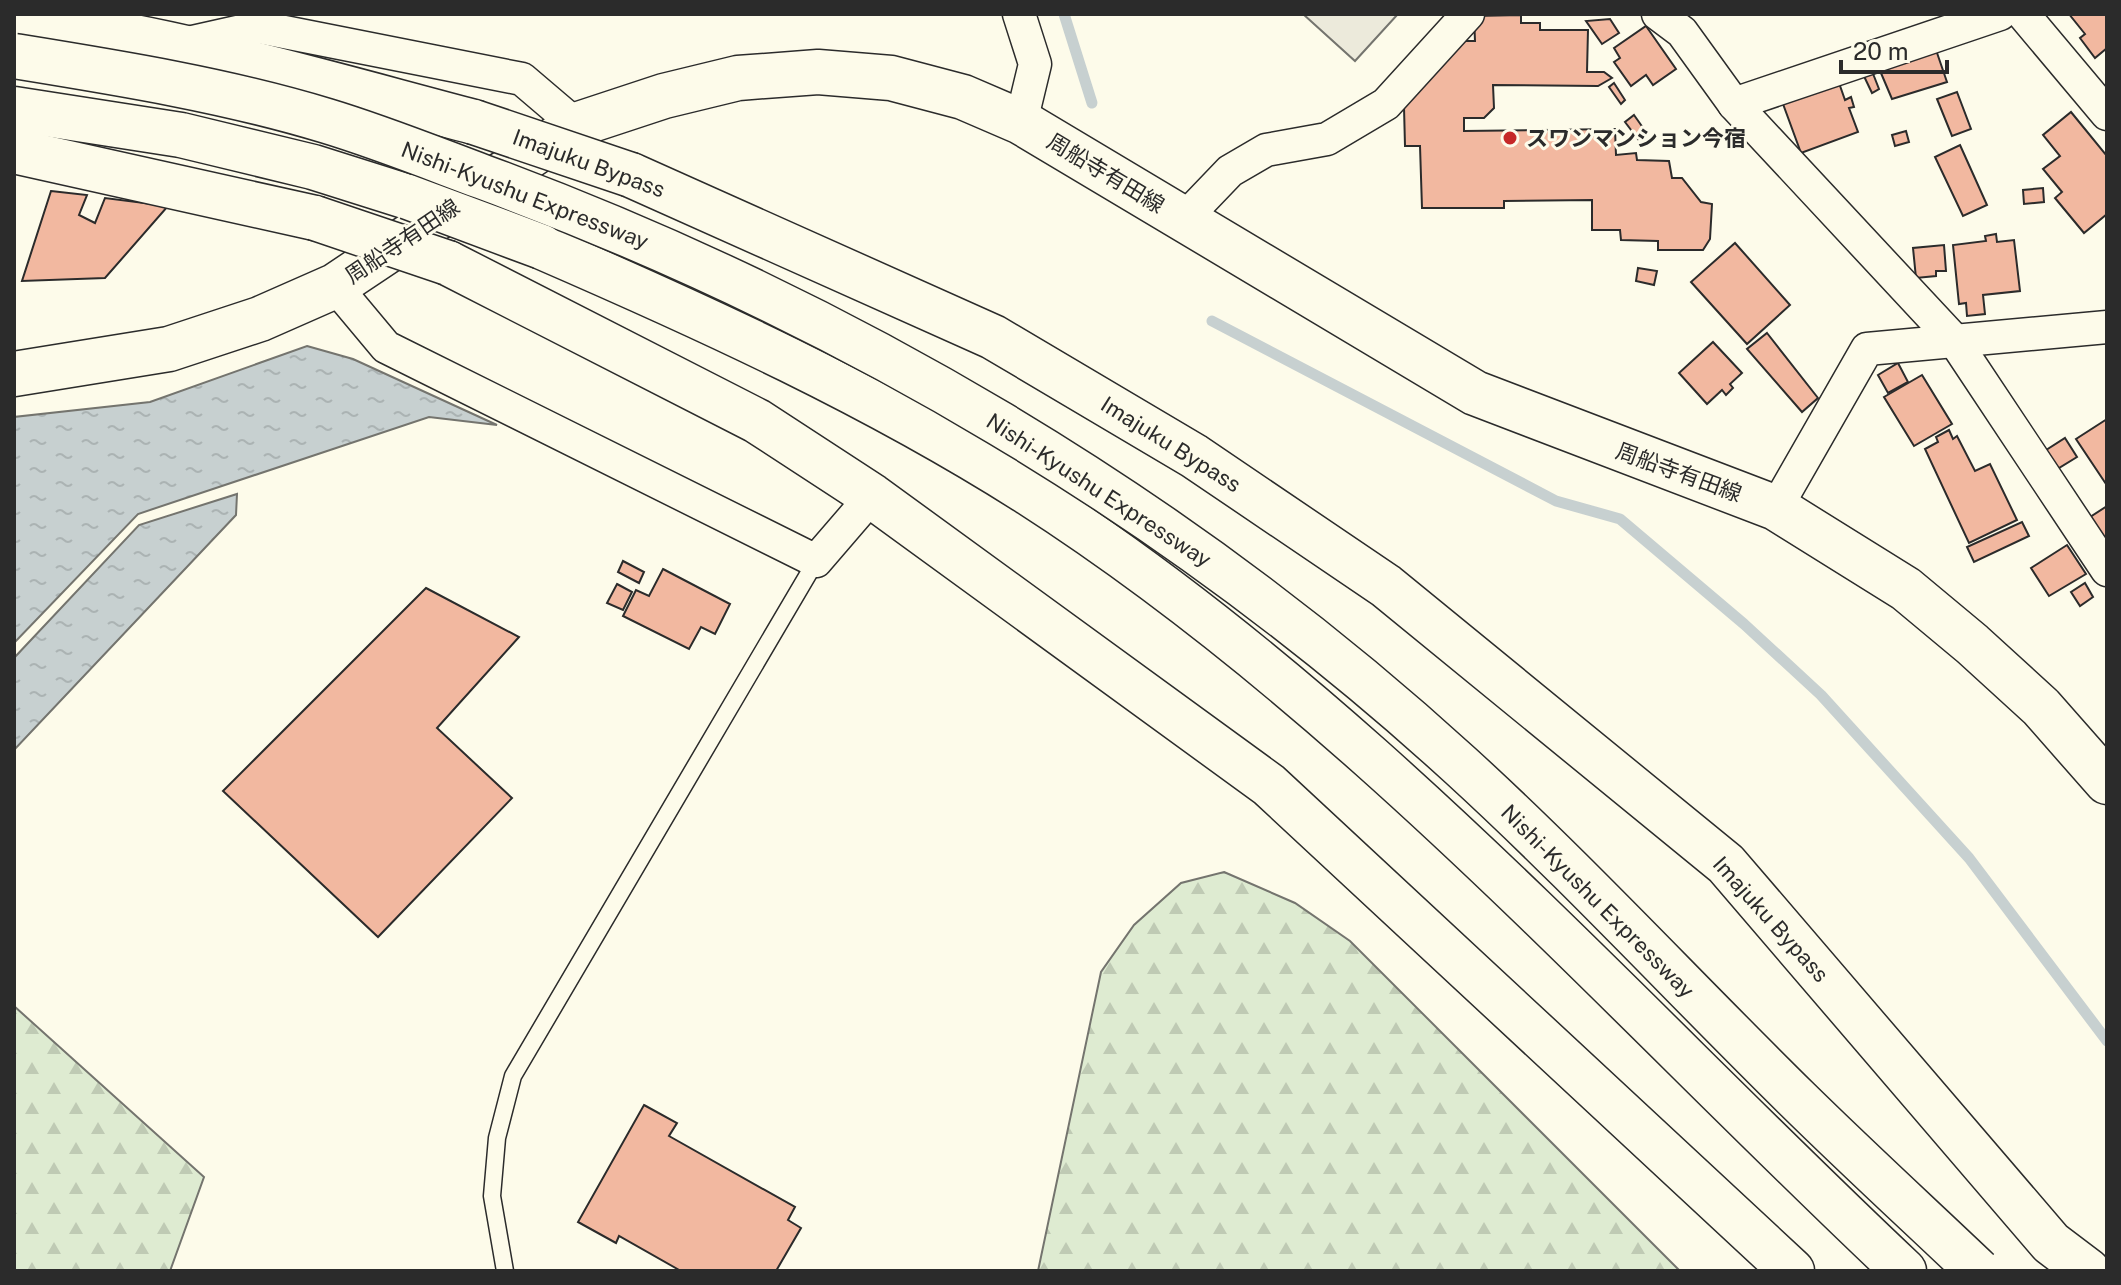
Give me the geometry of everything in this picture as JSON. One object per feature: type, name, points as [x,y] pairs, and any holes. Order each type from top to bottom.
[{"type":"main road","name":"Imajuku Bypass","points":[[14,17],[92,27],[176,45],[474,122],[631,175],[993,337],[1194,456],[1386,586],[1726,864],[2051,1243],[2088,1271]]},
{"type":"main road","name":"Nishi-Kyushu Expressway","points":[[14,56],[141,76],[325,120],[596,218],[736,281],[892,361],[1050,452],[1179,538],[1323,651],[1459,764],[1800,1102],[1978,1271]]},
{"type":"main road","name":"周船寺有田線","points":[[14,374],[169,349],[260,319],[335,286],[576,125],[664,96],[738,78],[818,72],[891,78],[963,97],[1021,122],[1475,393],[1776,508],[1906,589],[1961,634],[2041,707],[2107,782]]},
{"type":"main road","name":"Nishi-Kyushu Expressway","points":[[14,109],[181,135],[313,167],[408,197],[542,247],[713,321],[824,377],[1027,492],[1153,581],[1322,716],[1552,926],[1768,1143],[1904,1271]]},
{"type":"main road","points":[[14,151],[315,218],[448,263],[757,421],[872,496],[1269,785],[1792,1271]]},
{"type":"street","points":[[1019,14],[1035,64],[1021,122]]},
{"type":"street","points":[[1184,219],[1230,171],[1266,150],[1327,139],[1386,104],[1468,14]]},
{"type":"street","points":[[1658,14],[1682,32],[1734,104],[1954,340],[2107,570]]},
{"type":"street","points":[[1734,104],[2000,14]]},
{"type":"street","points":[[2023,14],[2107,114]]},
{"type":"street","points":[[176,45],[259,27],[522,79],[576,125]]},
{"type":"street","points":[[335,286],[386,347],[816,561],[872,496]]},
{"type":"street","points":[[1776,508],[1867,349],[2107,327]]},
{"type":"lane","points":[[505,1271],[492,1196],[497,1138],[513,1076],[816,561]]},
{"type":"green space","points":[[1224,872],[1295,903],[1350,941],[1680,1271],[1038,1271],[1101,972],[1134,925],[1181,883]]},
{"type":"green space","points":[[14,1006],[204,1177],[170,1271],[14,1271]]},
{"type":"shaded area","points":[[1303,14],[1398,14],[1355,61]]},
{"type":"water","points":[[307,346],[353,359],[497,425],[429,417],[138,514],[14,643],[14,417],[150,402]]},
{"type":"water","points":[[237,494],[236,515],[14,750],[14,658],[139,525]]},
{"type":"building","points":[[2069,14],[2107,14],[2107,48],[2095,58],[2080,38],[2085,34]]},
{"type":"building","name":"スワンマンション今宿","points":[[1521,15],[1521,23],[1540,23],[1540,30],[1588,30],[1587,72],[1604,72],[1612,78],[1598,86],[1493,85],[1494,108],[1484,118],[1464,118],[1464,131],[1615,129],[1616,155],[1636,153],[1637,160],[1669,161],[1672,178],[1682,178],[1701,202],[1712,204],[1710,239],[1703,250],[1658,250],[1658,241],[1621,240],[1620,230],[1592,230],[1592,200],[1504,201],[1504,208],[1422,208],[1420,146],[1405,146],[1404,107],[1463,41],[1475,41],[1474,16]]},
{"type":"building","points":[[1610,19],[1619,33],[1602,44],[1586,21]]},
{"type":"building","points":[[1646,26],[1676,69],[1653,85],[1646,75],[1631,86],[1614,62],[1620,58],[1614,48]]},
{"type":"building","points":[[1935,47],[1947,82],[1892,99],[1878,66]]},
{"type":"building","points":[[1870,66],[1879,89],[1872,93],[1862,72]]},
{"type":"building","points":[[1838,80],[1845,100],[1851,97],[1854,107],[1849,108],[1858,132],[1801,153],[1783,104],[1771,108],[1768,99]]},
{"type":"building","points":[[1614,83],[1625,100],[1621,104],[1609,87]]},
{"type":"building","points":[[1957,92],[1971,129],[1952,136],[1937,99]]},
{"type":"building","points":[[2071,112],[2107,156],[2107,214],[2084,233],[2055,198],[2062,192],[2043,169],[2060,156],[2043,135]]},
{"type":"building","points":[[1634,115],[1646,132],[1638,139],[1625,122]]},
{"type":"building","points":[[1906,131],[1909,142],[1895,146],[1892,135]]},
{"type":"building","points":[[1960,145],[1987,205],[1963,216],[1935,157]]},
{"type":"building","points":[[2043,188],[2044,202],[2024,204],[2023,190]]},
{"type":"building","points":[[51,191],[87,195],[79,215],[95,223],[105,198],[168,206],[105,278],[22,281]]},
{"type":"building","points":[[1996,234],[1997,242],[2014,240],[2020,291],[1983,295],[1985,314],[1967,316],[1966,303],[1959,304],[1953,245],[1986,241],[1985,236]]},
{"type":"building","points":[[1735,243],[1790,305],[1747,344],[1691,282]]},
{"type":"building","points":[[1944,245],[1946,271],[1936,271],[1936,276],[1916,278],[1913,248]]},
{"type":"building","points":[[1638,268],[1657,271],[1654,285],[1636,281]]},
{"type":"building","points":[[1767,333],[1818,398],[1802,412],[1747,349]]},
{"type":"building","points":[[1713,342],[1742,373],[1730,384],[1733,388],[1726,395],[1722,390],[1707,404],[1679,373]]},
{"type":"building","points":[[1898,363],[1908,382],[1888,393],[1878,375]]},
{"type":"building","points":[[1922,375],[1952,424],[1914,446],[1884,397]]},
{"type":"building","points":[[2107,419],[2107,483],[2106,484],[2076,439]]},
{"type":"building","points":[[1949,430],[1953,439],[1957,436],[1975,471],[1990,464],[2017,520],[1969,543],[1925,449],[1938,442],[1936,437]]},
{"type":"building","points":[[2065,438],[2077,457],[2054,471],[2043,452]]},
{"type":"building","points":[[2107,506],[2107,557],[2084,521]]},
{"type":"building","points":[[2022,522],[2029,536],[1974,562],[1967,547]]},
{"type":"building","points":[[2067,545],[2086,574],[2049,596],[2031,568]]},
{"type":"building","points":[[623,561],[644,572],[639,583],[618,572]]},
{"type":"building","points":[[663,569],[730,604],[715,634],[701,627],[689,649],[623,616],[636,590],[649,596]]},
{"type":"building","points":[[2085,583],[2093,597],[2080,606],[2071,592]]},
{"type":"building","points":[[617,584],[632,592],[623,610],[607,603]]},
{"type":"building","points":[[426,588],[519,637],[437,728],[512,798],[378,937],[223,791]]},
{"type":"building","points":[[644,1105],[677,1123],[669,1136],[795,1207],[788,1220],[801,1228],[776,1271],[681,1271],[619,1236],[616,1243],[578,1222]]},
{"type":"waterway","points":[[1064,14],[1092,103]]},
{"type":"waterway","points":[[1212,321],[1556,501],[1620,519],[1744,624],[1821,695],[1969,858],[2107,1041]]},
{"type":"place","name":"スワンマンション今宿","points":[[1510,138]]}]
